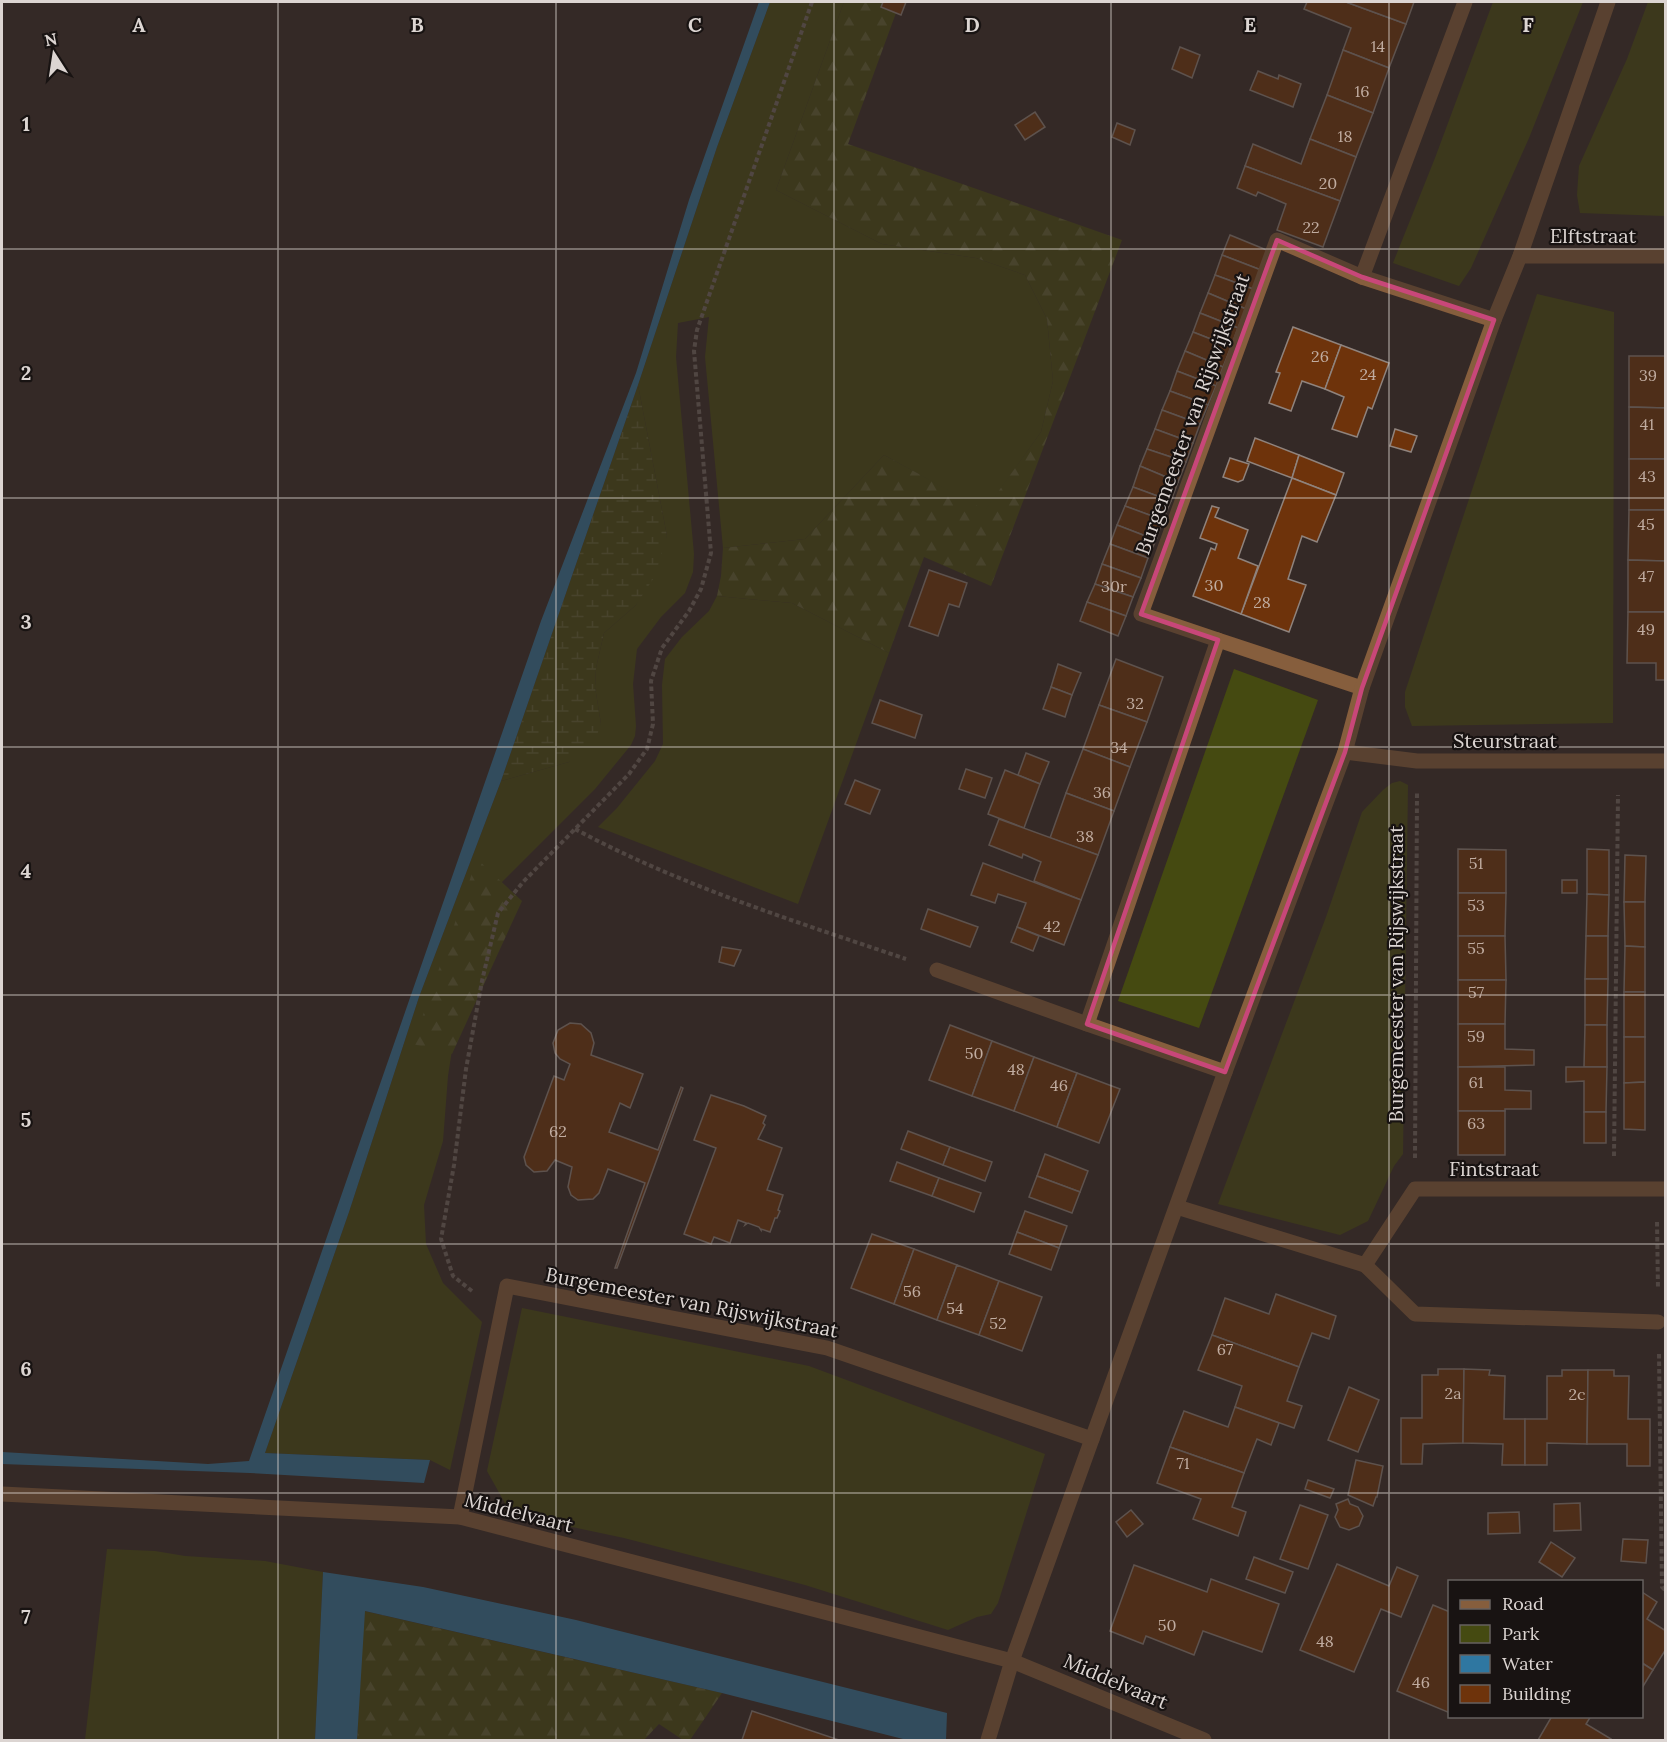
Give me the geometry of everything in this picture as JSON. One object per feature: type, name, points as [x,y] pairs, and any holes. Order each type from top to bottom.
[{"type":"street","points":[[1362,277],[1465,2]]},
{"type":"street","points":[[988,1740],[1012,1661],[1225,1072],[1345,752],[1362,688],[1494,320],[1520,255],[1608,2]]},
{"type":"street","name":"Burgemeester van Rijswijkstraat","points":[[1362,688],[1142,614],[1277,240],[1362,277],[1494,320]]},
{"type":"street","name":"Elftstraat","points":[[1520,255],[1665,256]]},
{"type":"street","points":[[1087,1024],[1218,640]]},
{"type":"street","name":"Steurstraat","points":[[1345,752],[1417,760],[1665,761]]},
{"type":"street","points":[[937,970],[1225,1072]]},
{"type":"street","points":[[1365,1265],[1415,1189]]},
{"type":"street","name":"Fintstraat","points":[[1415,1189],[1661,1189]]},
{"type":"street","points":[[1177,1207],[1365,1265],[1415,1314],[1658,1322]]},
{"type":"street","name":"Burgemeester van Rijswijkstraat","points":[[460,1517],[507,1286],[827,1348],[1092,1440]]},
{"type":"street","name":"Middelvaart","points":[[2,1494],[460,1517],[1012,1661],[1204,1740]]},
{"type":"path","points":[[500,1320],[483,1300],[453,1276],[441,1239],[454,1165],[466,1069],[482,981],[498,913],[524,882],[629,774],[647,748],[653,724],[651,681],[662,648],[689,611],[701,589],[711,553],[694,359],[697,330],[812,2]]},
{"type":"path","name":"Burgemeester van Rijswijkstraat","points":[[1415,1189],[1417,760]]},
{"type":"path","points":[[1614,1190],[1619,761]]},
{"type":"path","points":[[575,829],[621,854],[773,914],[937,970]]},
{"type":"path","points":[[1661,1189],[1658,1322],[1662,1587],[1665,1591]]},
{"type":"highlighted area","points":[[1277,240],[1362,277],[1494,320],[1362,688],[1345,752],[1225,1072],[1087,1024],[1218,640],[1141,614]]},
{"type":"green space","points":[[770,2],[844,2],[776,190],[882,244],[976,258],[1025,275],[1047,319],[1053,381],[1041,432],[985,511],[884,455],[805,539],[723,548],[705,357],[709,317],[678,323],[676,357],[694,554],[693,572],[685,593],[661,617],[637,649],[633,684],[636,726],[631,745],[595,789],[484,900],[468,946],[448,1076],[443,1141],[424,1205],[426,1244],[443,1283],[482,1322],[450,1470],[430,1460],[265,1453],[349,1212],[419,997],[501,781],[569,762],[601,724],[595,687],[596,668],[604,633],[636,605],[667,536],[638,385],[717,147]]},
{"type":"green space","points":[[844,2],[900,2],[848,144],[1122,240],[991,586],[924,557],[889,653],[792,603],[717,596],[723,548],[805,539],[884,455],[985,510],[1041,432],[1053,381],[1047,319],[1025,275],[976,258],[882,244],[776,190]]},
{"type":"green space","points":[[1493,2],[1583,2],[1529,138],[1471,268],[1459,286],[1393,263]]},
{"type":"green space","points":[[1648,2],[1665,2],[1665,216],[1580,213],[1577,195],[1579,166],[1627,59]]},
{"type":"green space","points":[[1537,294],[1614,312],[1613,723],[1412,726],[1405,707],[1405,692]]},
{"type":"green space","points":[[638,385],[667,536],[655,576],[636,605],[604,633],[596,668],[595,687],[601,724],[593,746],[569,762],[501,781]]},
{"type":"green space","points":[[717,596],[792,603],[889,653],[798,904],[598,827],[617,808],[655,761],[663,744],[662,685],[665,659],[682,637],[709,611]]},
{"type":"green space","points":[[1234,669],[1318,700],[1199,1028],[1118,1001]]},
{"type":"green space","points":[[1400,781],[1408,785],[1403,1154],[1394,1166],[1368,1221],[1340,1235],[1218,1204],[1326,917],[1362,812],[1383,790],[1392,783]]},
{"type":"green space","points":[[477,859],[522,901],[452,1054],[413,1044]]},
{"type":"green space","points":[[522,1308],[809,1366],[1045,1454],[998,1603],[991,1614],[977,1617],[948,1630],[805,1585],[624,1538],[511,1514],[487,1471]]},
{"type":"green space","points":[[107,1549],[265,1561],[323,1572],[315,1740],[85,1740]]},
{"type":"green space","points":[[364,1611],[722,1693],[690,1740],[683,1740],[659,1724],[644,1740],[357,1740]]},
{"type":"water","points":[[759,2],[770,2],[717,147],[638,385],[501,781],[419,997],[349,1212],[265,1453],[430,1460],[424,1483],[250,1473],[2,1464],[2,1452],[208,1464],[249,1461],[541,621],[636,373],[689,200]]},
{"type":"water","points":[[323,1572],[423,1587],[576,1620],[947,1713],[946,1740],[907,1740],[722,1693],[365,1611],[357,1740],[315,1740]]},
{"type":"building","points":[[883,2],[906,2],[901,15],[881,7]]},
{"type":"building","points":[[1307,2],[1346,2],[1406,24],[1389,68],[1343,50],[1351,28],[1304,9]]},
{"type":"building","points":[[1346,2],[1414,2],[1406,24]]},
{"type":"building","points":[[1180,47],[1200,55],[1192,78],[1172,69]]},
{"type":"building","points":[[1343,50],[1389,68],[1373,113],[1327,95]]},
{"type":"building","points":[[1258,71],[1278,79],[1279,75],[1301,84],[1293,107],[1250,90]]},
{"type":"building","points":[[1327,95],[1373,113],[1356,157],[1310,139]]},
{"type":"building","points":[[1035,112],[1045,127],[1025,140],[1015,125]]},
{"type":"building","points":[[1117,123],[1135,130],[1130,145],[1112,137]]},
{"type":"building","points":[[1310,139],[1356,157],[1340,201],[1245,166],[1253,144],[1301,164]]},
{"type":"building","points":[[1245,166],[1340,201],[1323,247],[1277,230],[1286,204],[1258,192],[1256,196],[1237,188]]},
{"type":"building","points":[[1230,235],[1269,251],[1261,270],[1222,255]]},
{"type":"building","points":[[1222,255],[1261,270],[1253,289],[1215,275]]},
{"type":"building","points":[[1215,275],[1253,289],[1246,309],[1208,293]]},
{"type":"building","points":[[1208,293],[1246,309],[1238,328],[1200,313]]},
{"type":"building","points":[[1200,313],[1238,328],[1231,347],[1193,332]]},
{"type":"building","points":[[1293,327],[1341,345],[1325,389],[1302,381],[1291,411],[1269,403],[1280,373],[1276,372]]},
{"type":"building","points":[[1193,332],[1231,347],[1223,367],[1185,351]]},
{"type":"building","points":[[1341,345],[1389,363],[1372,409],[1368,407],[1357,437],[1332,429],[1344,397],[1325,389]]},
{"type":"building","points":[[1185,351],[1223,367],[1216,386],[1177,371]]},
{"type":"building","points":[[1629,356],[1666,356],[1666,408],[1629,407]]},
{"type":"building","points":[[1177,371],[1216,386],[1208,405],[1170,391]]},
{"type":"building","points":[[1170,391],[1208,405],[1200,424],[1162,410]]},
{"type":"building","points":[[1629,407],[1666,408],[1666,459],[1629,459]]},
{"type":"building","points":[[1162,410],[1200,424],[1193,443],[1155,429]]},
{"type":"building","points":[[1155,429],[1193,443],[1186,462],[1147,449]]},
{"type":"building","points":[[1395,429],[1417,436],[1411,452],[1390,446]]},
{"type":"building","points":[[1255,438],[1299,455],[1292,478],[1247,461]]},
{"type":"building","points":[[1147,449],[1186,462],[1178,482],[1140,466]]},
{"type":"building","points":[[1299,455],[1344,473],[1336,495],[1292,478]]},
{"type":"building","points":[[1230,458],[1249,464],[1243,480],[1238,482],[1223,477]]},
{"type":"building","points":[[1629,459],[1666,459],[1666,510],[1629,510]]},
{"type":"building","points":[[1140,466],[1178,482],[1171,501],[1133,487]]},
{"type":"building","points":[[1292,478],[1336,495],[1317,542],[1302,536],[1288,579],[1306,585],[1289,632],[1241,614]]},
{"type":"building","points":[[1133,487],[1171,501],[1163,520],[1125,506]]},
{"type":"building","points":[[1125,506],[1163,520],[1156,540],[1117,525]]},
{"type":"building","points":[[1212,506],[1219,508],[1215,517],[1248,530],[1238,558],[1258,566],[1241,614],[1193,596],[1211,548],[1215,550],[1217,544],[1200,538]]},
{"type":"building","points":[[1629,510],[1666,510],[1666,561],[1628,560]]},
{"type":"building","points":[[1117,525],[1156,540],[1148,558],[1110,544]]},
{"type":"building","points":[[1110,544],[1148,558],[1141,578],[1102,564]]},
{"type":"building","points":[[1628,560],[1666,561],[1666,612],[1628,612]]},
{"type":"building","points":[[1102,564],[1141,578],[1133,597],[1095,584]]},
{"type":"building","points":[[929,570],[967,583],[959,607],[949,604],[938,636],[909,626]]},
{"type":"building","points":[[1095,584],[1133,597],[1126,616],[1087,602]]},
{"type":"building","points":[[1087,602],[1126,616],[1118,636],[1080,621]]},
{"type":"building","points":[[1628,612],[1666,612],[1666,680],[1656,680],[1656,663],[1627,663]]},
{"type":"building","points":[[1116,659],[1163,677],[1147,722],[1099,705]]},
{"type":"building","points":[[1058,664],[1081,673],[1072,695],[1051,687]]},
{"type":"building","points":[[1051,687],[1072,695],[1065,717],[1043,709]]},
{"type":"building","points":[[880,700],[922,715],[915,738],[872,723]]},
{"type":"building","points":[[1099,705],[1147,722],[1130,767],[1083,749]]},
{"type":"building","points":[[1083,749],[1130,767],[1114,811],[1066,793]]},
{"type":"building","points":[[1026,753],[1049,762],[1040,784],[1018,775]]},
{"type":"building","points":[[966,769],[992,778],[985,798],[959,789]]},
{"type":"building","points":[[1005,770],[1040,784],[1024,828],[988,814]]},
{"type":"building","points":[[855,780],[880,790],[870,814],[845,804]]},
{"type":"building","points":[[1066,793],[1114,811],[1098,855],[1050,838]]},
{"type":"building","points":[[999,819],[1098,855],[1081,900],[1034,881],[1041,862],[1023,854],[1022,858],[989,845]]},
{"type":"building","points":[[1458,849],[1506,850],[1506,893],[1458,893]]},
{"type":"building","points":[[1587,849],[1609,850],[1609,895],[1587,894]]},
{"type":"building","points":[[1625,855],[1646,856],[1645,902],[1624,902]]},
{"type":"building","points":[[983,863],[1081,900],[1064,945],[1017,927],[1026,903],[998,894],[995,903],[971,895]]},
{"type":"building","points":[[1562,880],[1577,880],[1577,893],[1562,893]]},
{"type":"building","points":[[1458,893],[1506,893],[1505,936],[1458,936]]},
{"type":"building","points":[[1587,894],[1609,895],[1608,936],[1586,936]]},
{"type":"building","points":[[1624,902],[1645,902],[1645,947],[1625,946]]},
{"type":"building","points":[[928,909],[978,927],[970,947],[921,929]]},
{"type":"building","points":[[1017,927],[1039,936],[1033,951],[1011,942]]},
{"type":"building","points":[[1458,936],[1505,936],[1506,980],[1458,980]]},
{"type":"building","points":[[1586,936],[1608,936],[1608,979],[1585,979]]},
{"type":"building","points":[[1625,946],[1645,947],[1645,992],[1624,992]]},
{"type":"building","points":[[722,947],[741,950],[734,966],[719,962]]},
{"type":"building","points":[[1585,979],[1608,979],[1607,1025],[1585,1025]]},
{"type":"building","points":[[1458,980],[1506,980],[1505,1024],[1458,1024]]},
{"type":"building","points":[[1624,992],[1645,992],[1645,1037],[1624,1037]]},
{"type":"building","points":[[570,1023],[581,1024],[591,1033],[594,1043],[591,1055],[643,1074],[630,1108],[620,1103],[609,1132],[658,1150],[681,1087],[683,1088],[617,1268],[615,1268],[645,1183],[608,1169],[599,1193],[593,1199],[578,1200],[571,1195],[568,1187],[572,1167],[555,1160],[547,1171],[534,1172],[526,1165],[524,1157],[554,1076],[564,1080],[570,1064],[560,1059],[555,1053],[553,1043],[558,1030]]},
{"type":"building","points":[[1458,1024],[1505,1024],[1505,1049],[1534,1050],[1534,1065],[1458,1067]]},
{"type":"building","points":[[950,1025],[992,1041],[972,1096],[929,1080]]},
{"type":"building","points":[[1585,1025],[1607,1025],[1607,1067],[1584,1067]]},
{"type":"building","points":[[1624,1037],[1645,1037],[1645,1082],[1624,1083]]},
{"type":"building","points":[[992,1041],[1034,1057],[1014,1111],[972,1096]]},
{"type":"building","points":[[1034,1057],[1077,1073],[1057,1127],[1014,1111]]},
{"type":"building","points":[[1458,1067],[1505,1067],[1505,1090],[1531,1091],[1531,1109],[1458,1111]]},
{"type":"building","points":[[1566,1067],[1607,1067],[1606,1112],[1584,1112],[1584,1081],[1566,1082]]},
{"type":"building","points":[[1077,1073],[1120,1089],[1099,1143],[1057,1127]]},
{"type":"building","points":[[1645,1082],[1645,1130],[1624,1129],[1624,1083]]},
{"type":"building","points":[[711,1095],[766,1116],[763,1123],[765,1125],[758,1139],[782,1148],[767,1190],[783,1195],[778,1210],[780,1211],[770,1232],[748,1223],[745,1225],[746,1223],[738,1220],[730,1243],[714,1237],[711,1244],[684,1234],[716,1148],[694,1140]]},
{"type":"building","points":[[1458,1111],[1505,1111],[1505,1155],[1458,1155]]},
{"type":"building","points":[[1584,1112],[1606,1112],[1606,1143],[1584,1143]]},
{"type":"building","points":[[908,1131],[950,1147],[943,1165],[901,1149]]},
{"type":"building","points":[[950,1147],[992,1162],[985,1181],[943,1165]]},
{"type":"building","points":[[1045,1154],[1088,1171],[1080,1192],[1037,1176]]},
{"type":"building","points":[[897,1162],[939,1178],[932,1196],[890,1181]]},
{"type":"building","points":[[1037,1176],[1080,1192],[1072,1213],[1029,1197]]},
{"type":"building","points":[[939,1178],[981,1193],[974,1212],[932,1196]]},
{"type":"building","points":[[1025,1211],[1067,1226],[1059,1248],[1017,1232]]},
{"type":"building","points":[[1017,1232],[1059,1248],[1051,1270],[1009,1254]]},
{"type":"building","points":[[872,1234],[914,1249],[894,1304],[851,1288]]},
{"type":"building","points":[[914,1249],[957,1265],[937,1320],[894,1304]]},
{"type":"building","points":[[957,1265],[999,1281],[979,1335],[937,1320]]},
{"type":"building","points":[[999,1281],[1042,1297],[1022,1351],[979,1335]]},
{"type":"building","points":[[1276,1294],[1336,1316],[1329,1339],[1312,1333],[1299,1367],[1212,1335],[1225,1298],[1269,1314]]},
{"type":"building","points":[[1212,1335],[1299,1367],[1287,1401],[1302,1406],[1294,1428],[1235,1407],[1242,1386],[1198,1370]]},
{"type":"building","points":[[1438,1369],[1464,1369],[1463,1443],[1423,1444],[1422,1464],[1401,1464],[1401,1418],[1422,1418],[1422,1375],[1438,1375]]},
{"type":"building","points":[[1464,1369],[1490,1370],[1489,1375],[1505,1376],[1504,1419],[1525,1419],[1525,1465],[1502,1465],[1503,1444],[1463,1443]]},
{"type":"building","points":[[1562,1370],[1588,1370],[1587,1444],[1547,1443],[1547,1465],[1525,1465],[1525,1419],[1547,1419],[1547,1376],[1562,1376]]},
{"type":"building","points":[[1588,1370],[1614,1370],[1614,1376],[1629,1376],[1628,1419],[1650,1419],[1650,1466],[1627,1466],[1627,1444],[1587,1444]]},
{"type":"building","points":[[1349,1387],[1379,1400],[1358,1452],[1328,1440]]},
{"type":"building","points":[[1235,1407],[1279,1423],[1271,1445],[1257,1439],[1244,1473],[1170,1447],[1184,1411],[1228,1427]]},
{"type":"building","points":[[1170,1447],[1244,1473],[1232,1507],[1246,1512],[1238,1536],[1193,1519],[1201,1499],[1157,1483]]},
{"type":"building","points":[[1356,1460],[1383,1466],[1373,1506],[1348,1495]]},
{"type":"building","points":[[1308,1480],[1334,1489],[1330,1498],[1305,1489]]},
{"type":"building","points":[[1348,1499],[1350,1504],[1358,1507],[1363,1516],[1359,1526],[1349,1530],[1340,1527],[1335,1517],[1338,1510],[1336,1504]]},
{"type":"building","points":[[1580,1503],[1581,1530],[1554,1531],[1554,1504]]},
{"type":"building","points":[[1300,1505],[1328,1515],[1308,1569],[1280,1559]]},
{"type":"building","points":[[1131,1510],[1143,1524],[1127,1537],[1116,1522]]},
{"type":"building","points":[[1519,1512],[1520,1533],[1488,1534],[1488,1513]]},
{"type":"building","points":[[1623,1539],[1648,1540],[1646,1563],[1621,1561]]},
{"type":"building","points":[[1551,1542],[1575,1558],[1562,1577],[1539,1562]]},
{"type":"building","points":[[1254,1557],[1293,1572],[1285,1593],[1246,1579]]},
{"type":"building","points":[[1337,1564],[1389,1586],[1397,1567],[1418,1576],[1401,1617],[1381,1609],[1354,1672],[1300,1650]]},
{"type":"building","points":[[1134,1565],[1207,1592],[1211,1579],[1279,1604],[1262,1652],[1203,1631],[1194,1655],[1146,1636],[1143,1644],[1110,1631]]},
{"type":"building","points":[[1643,1593],[1657,1602],[1647,1619],[1666,1631],[1666,1649],[1653,1670],[1643,1664]]},
{"type":"building","points":[[1433,1605],[1448,1611],[1448,1712],[1397,1691]]},
{"type":"building","points":[[1643,1664],[1653,1670],[1643,1686]]},
{"type":"building","points":[[752,1711],[839,1740],[742,1740]]},
{"type":"building","points":[[1551,1718],[1590,1718],[1586,1724],[1611,1739],[1610,1740],[1538,1740]]}]
